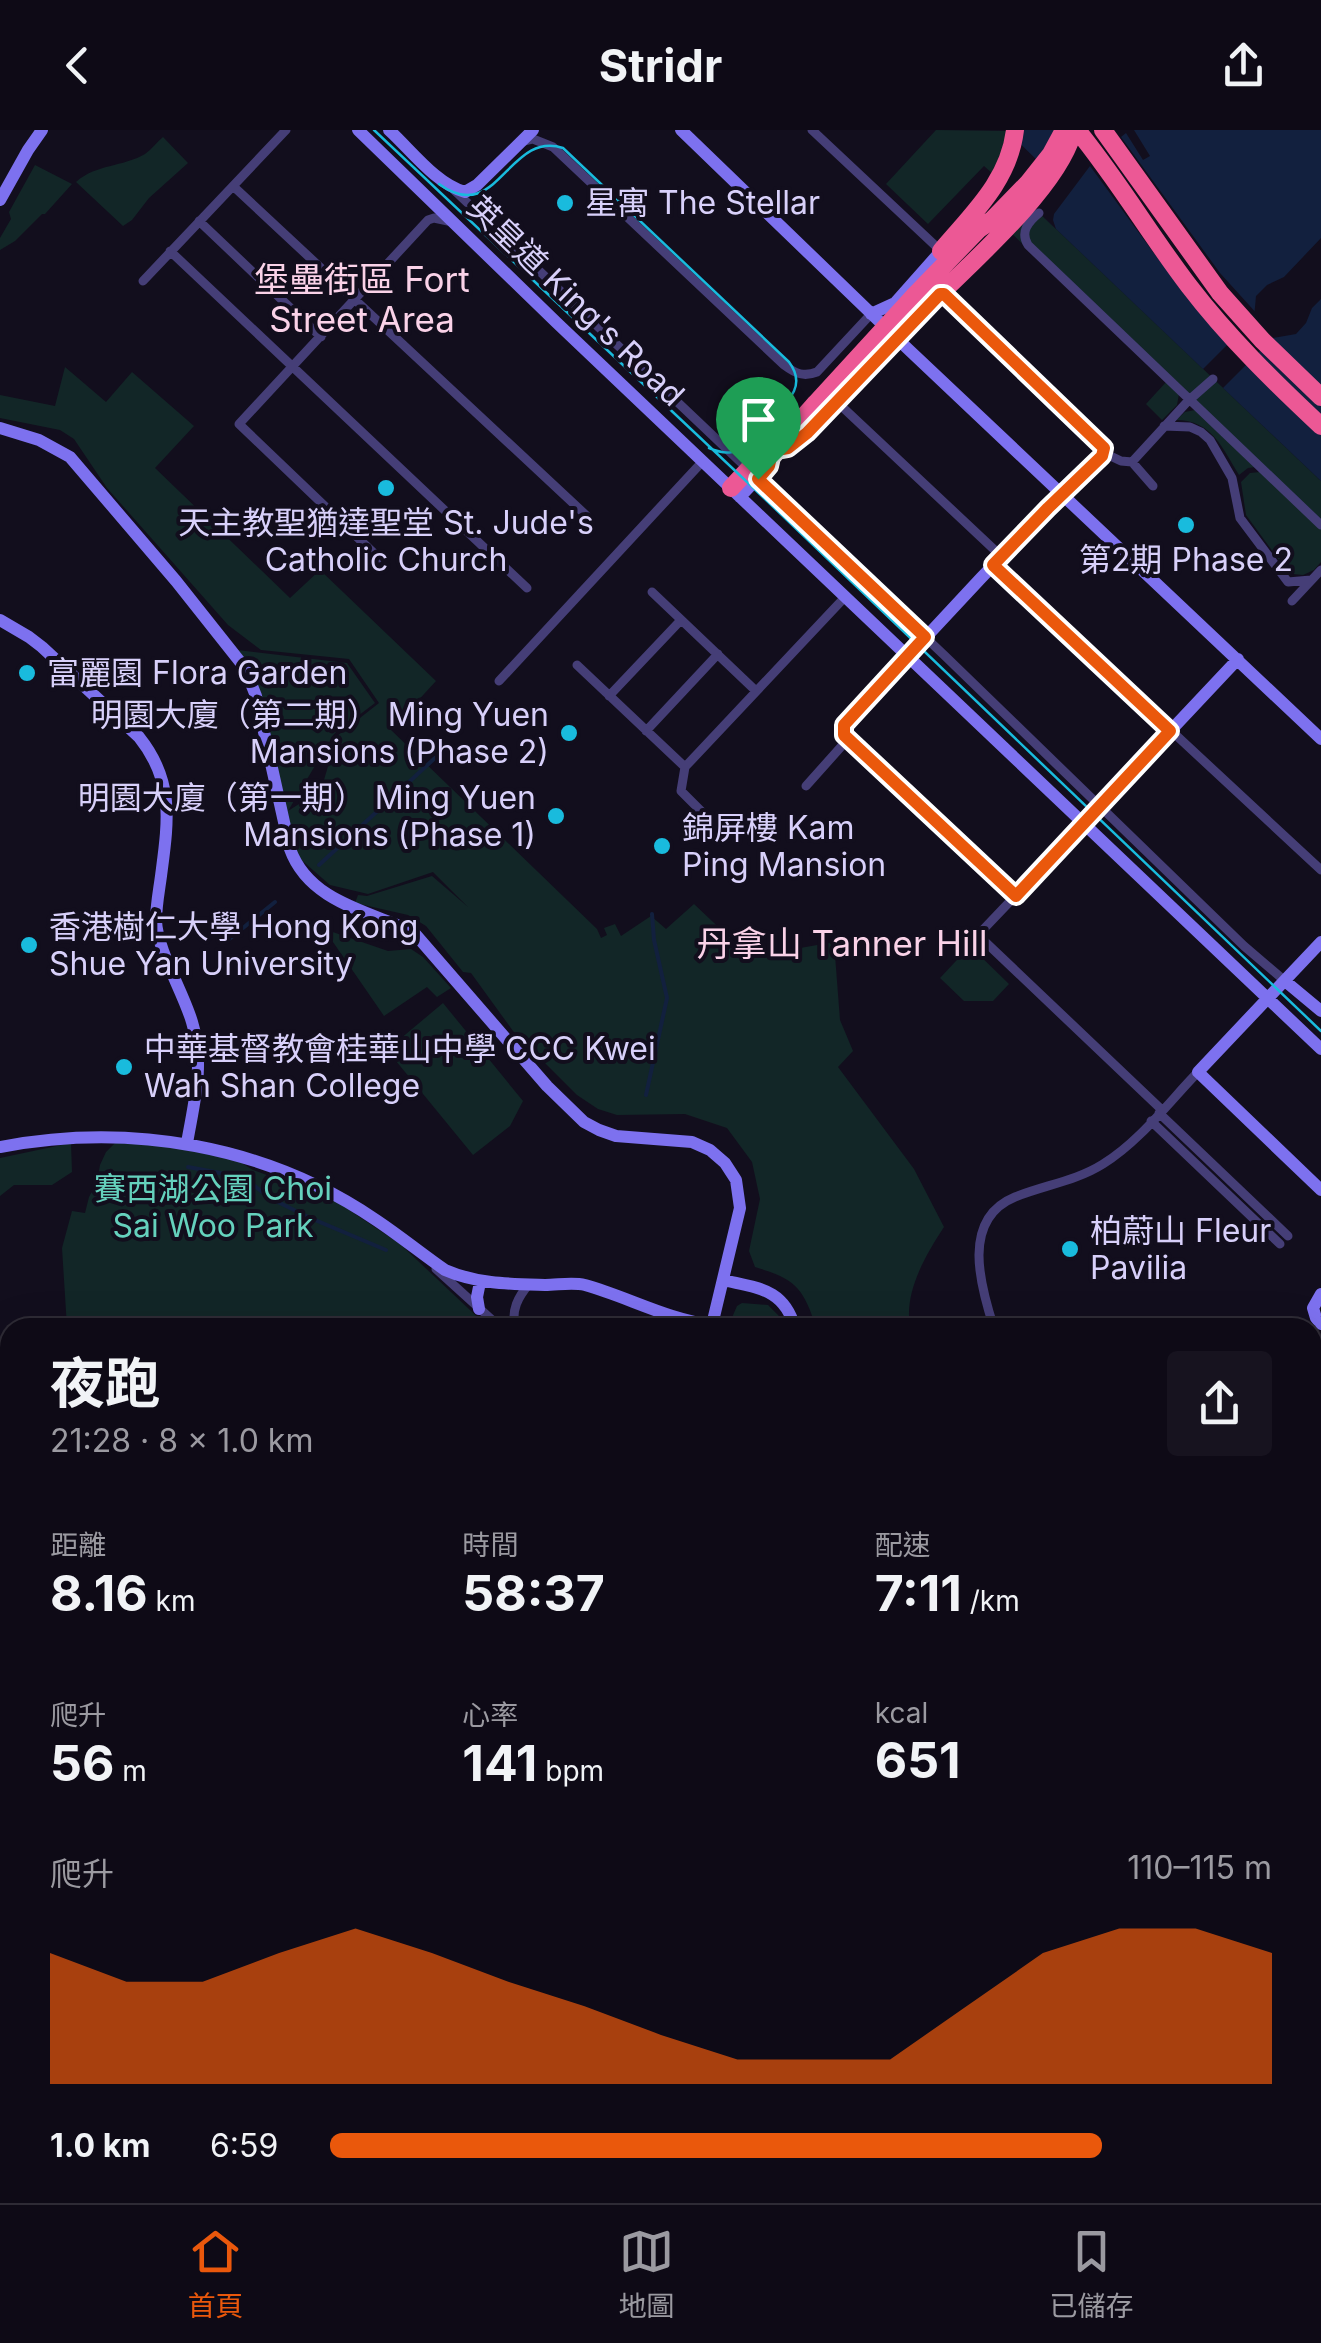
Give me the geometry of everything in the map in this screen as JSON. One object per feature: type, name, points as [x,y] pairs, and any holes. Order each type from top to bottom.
[{"type":"highway","points":[[735,492],[752,474],[760,457],[774,453],[974,224],[1001,177],[1017,130]]},
{"type":"highway","points":[[941,251],[974,224],[992,220],[1028,183],[1064,130]]},
{"type":"highway","points":[[940,294],[1058,168],[1075,130]]},
{"type":"highway","points":[[1075,130],[1203,304],[1321,426]]},
{"type":"highway","points":[[1103,130],[1220,292],[1321,398]]},
{"type":"street","points":[[0,200],[42,130]]},
{"type":"street","points":[[143,281],[286,130]]},
{"type":"street","name":"英皇道 King's Road","points":[[358,130],[1321,1048]]},
{"type":"street","name":"英皇道 King's Road","points":[[388,130],[925,637],[1244,946],[1321,1011]]},
{"type":"street","points":[[444,181],[460,191],[472,189],[533,130]]},
{"type":"street","points":[[681,130],[1321,740]]},
{"type":"street","points":[[518,143],[533,139],[553,147],[784,365],[808,376],[817,372],[871,314],[895,302],[941,251],[812,130]]},
{"type":"street","points":[[233,186],[588,518]]},
{"type":"street","points":[[1039,213],[1026,228],[1028,246],[1321,525]]},
{"type":"street","points":[[377,553],[238,424],[357,304],[431,218],[444,219],[463,230]]},
{"type":"street","points":[[199,221],[321,337]]},
{"type":"street","points":[[170,251],[527,588]]},
{"type":"street","points":[[774,453],[807,433],[896,338],[944,294],[1102,444],[1104,453]]},
{"type":"street","points":[[357,304],[371,316]]},
{"type":"street","points":[[1132,462],[1213,379]]},
{"type":"street","points":[[837,402],[1170,731],[1321,870]]},
{"type":"street","points":[[1164,426],[1190,427],[1210,440],[1232,478],[1240,518],[1288,582],[1311,580]]},
{"type":"street","points":[[0,428],[39,440],[70,457],[245,668],[256,696],[290,849],[308,881],[336,899],[413,932],[547,1086],[584,1122],[627,1138],[692,1142],[725,1163],[736,1180],[740,1208],[714,1318]]},
{"type":"street","points":[[1104,453],[1132,462],[1152,486]]},
{"type":"street","points":[[806,786],[846,735],[846,723],[1104,453]]},
{"type":"street","points":[[499,681],[703,462]]},
{"type":"street","points":[[1292,601],[1321,570]]},
{"type":"street","points":[[652,592],[756,691]]},
{"type":"street","points":[[723,833],[681,791],[684,767],[846,596]]},
{"type":"street","points":[[0,620],[29,636],[93,694],[139,738],[160,772],[168,808],[156,925],[199,1050],[199,1078],[187,1143]]},
{"type":"street","points":[[609,696],[681,620]]},
{"type":"street","points":[[646,730],[718,654]]},
{"type":"street","points":[[1238,659],[978,936],[1284,1240]]},
{"type":"street","points":[[577,665],[684,767]]},
{"type":"street","points":[[846,735],[1016,896]]},
{"type":"street","points":[[991,1318],[978,1266],[982,1230],[996,1209],[1017,1196],[1081,1175],[1107,1162],[1129,1144],[1319,944]]},
{"type":"street","points":[[1198,1072],[1321,1190]]},
{"type":"street","points":[[0,1147],[79,1137],[150,1139],[229,1153],[311,1184],[376,1220],[445,1270],[480,1282],[584,1285],[673,1318]]},
{"type":"street","points":[[406,1242],[490,1318]]},
{"type":"street","points":[[723,1280],[772,1293],[791,1318]]},
{"type":"street","points":[[479,1308],[480,1282]]},
{"type":"street","points":[[515,1318],[516,1304],[529,1284]]},
{"type":"green space","points":[[936,130],[1008,131],[994,175],[984,166],[928,224],[886,184]]},
{"type":"green space","points":[[163,137],[188,163],[123,226],[76,182],[92,172],[145,154]]},
{"type":"green space","points":[[35,165],[72,184],[45,214],[0,250],[0,238],[11,219],[9,212]]},
{"type":"green space","points":[[1033,207],[1321,481],[1321,562],[1314,570],[1303,575],[1287,571],[1246,515],[1241,482],[1250,473],[1260,472],[1256,467],[1239,475],[1208,431],[1176,420],[1195,410],[1179,394],[1177,405],[1162,420],[1146,404],[1167,381],[1009,231]]},
{"type":"green space","points":[[65,367],[106,402],[132,372],[194,426],[155,468],[290,598],[320,570],[436,681],[391,730],[597,929],[601,938],[607,935],[604,928],[615,924],[621,936],[651,916],[666,929],[694,904],[750,957],[851,939],[835,955],[840,1020],[853,1051],[838,1067],[914,1169],[944,1227],[913,1288],[909,1318],[813,1318],[796,1286],[755,1267],[749,1251],[760,1199],[752,1162],[727,1128],[685,1114],[617,1115],[598,1109],[577,1095],[513,1031],[471,973],[463,972],[426,926],[408,915],[355,903],[358,895],[367,896],[432,876],[468,907],[433,872],[368,894],[330,885],[298,857],[271,747],[237,650],[347,663],[375,703],[334,734],[288,811],[321,790],[337,736],[379,703],[349,659],[261,650],[228,625],[107,488],[74,439],[60,430],[0,418],[0,395],[55,406]]},
{"type":"green space","points":[[324,929],[388,951],[411,949],[451,988],[437,997],[427,987],[384,1016]]},
{"type":"green space","points":[[970,946],[1009,984],[993,1001],[964,1001],[940,978]]},
{"type":"green space","points":[[443,1003],[523,1101],[510,1126],[473,1155],[387,1050]]},
{"type":"green space","name":"賽西湖公園 Choi Sai Woo Park","points":[[117,1141],[155,1144],[237,1160],[272,1177],[296,1181],[331,1198],[400,1244],[478,1318],[66,1318],[62,1248],[72,1211],[85,1213],[106,1152]]},
{"type":"green space","name":"賽西湖公園 Choi Sai Woo Park","points":[[71,1143],[72,1172],[52,1185],[14,1185],[0,1196],[0,1158]]},
{"type":"green space","points":[[768,1305],[781,1318],[732,1318],[737,1306]]},
{"type":"water","points":[[1006,130],[1321,130],[1321,238],[1284,277],[1256,296],[1254,318],[1203,369],[1013,188],[1038,161]]},
{"type":"water","points":[[1321,299],[1321,481],[1223,388],[1273,338],[1296,334]]},
{"type":"pier","points":[[1058,130],[1134,130],[1150,156],[1143,160],[1126,133],[1121,137],[1220,273],[1259,316],[1231,349],[1090,166],[1054,214],[1056,229],[1033,207],[1025,179]]},
{"type":"waterway","points":[[319,865],[448,746]]},
{"type":"waterway","points":[[227,941],[275,902]]},
{"type":"waterway","points":[[646,1095],[667,998],[652,914]]},
{"type":"waterway","points":[[188,1167],[236,1176],[308,1217],[386,1250]]},
{"type":"tram line","points":[[374,130],[1321,1031]]},
{"type":"tram line","points":[[439,184],[459,194],[476,194],[490,187],[529,152],[544,146],[563,148],[789,362],[796,375],[795,387],[775,414],[732,452],[709,448]]},
{"type":"place","name":"星寓 The Stellar","points":[[565,203]]},
{"type":"place","name":"天主教聖猶達聖堂 St. Jude's Catholic Church","points":[[386,488]]},
{"type":"place","name":"第2期 Phase 2","points":[[1186,525]]},
{"type":"place","name":"富麗園 Flora Garden","points":[[27,673]]},
{"type":"place","name":"明園大廈（第二期） Ming Yuen Mansions (Phase 2)","points":[[569,733]]},
{"type":"place","name":"明園大廈（第一期） Ming Yuen Mansions (Phase 1)","points":[[556,816]]},
{"type":"place","name":"錦屏樓 Kam Ping Mansion","points":[[662,846]]},
{"type":"place","name":"香港樹仁大學 Hong Kong Shue Yan University","points":[[29,945]]},
{"type":"place","name":"中華基督教會桂華山中學 CCC Kwei Wah Shan College","points":[[124,1067]]},
{"type":"place","name":"柏蔚山 Fleur Pavilia","points":[[1070,1249]]},
{"type":"district","name":"堡壘街區 Fort Street Area","points":[[362,300]]},
{"type":"district","name":"丹拿山 Tanner Hill","points":[[842,944]]},
{"type":"route","points":[[940,294],[1102,444],[1102,456],[993,565],[1170,731],[1016,896],[844,735],[844,725],[925,637],[758,479],[777,450],[788,448],[807,433],[940,294]]}]
